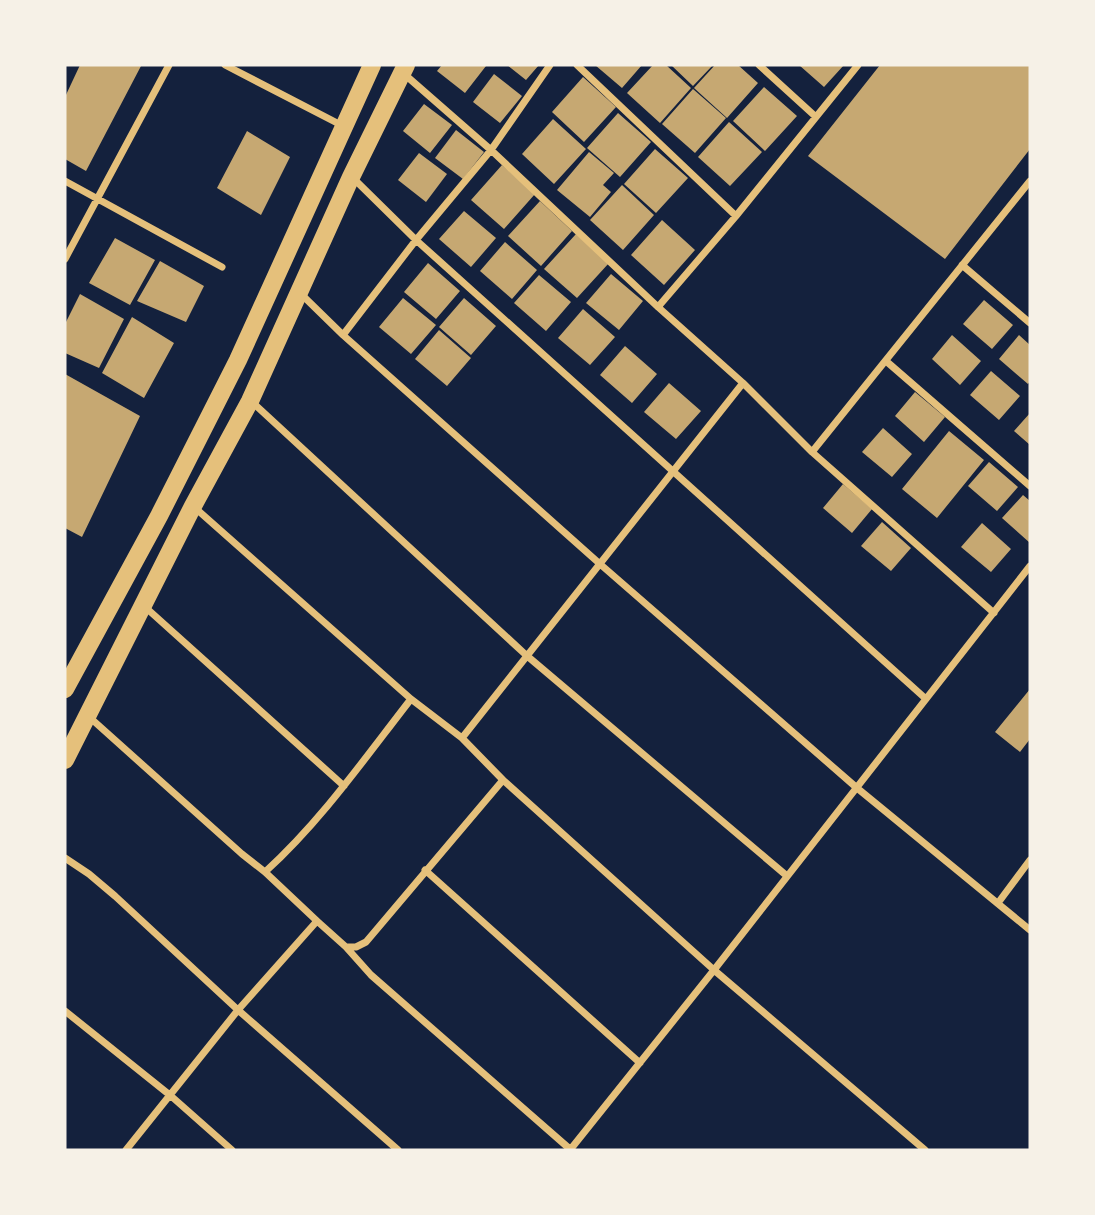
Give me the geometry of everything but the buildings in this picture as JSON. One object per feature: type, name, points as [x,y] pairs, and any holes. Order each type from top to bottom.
[{"type":"main road","points":[[65,689],[148,537],[238,360],[372,65]]},
{"type":"main road","points":[[65,760],[193,506],[250,401],[351,177],[405,69]]},
{"type":"street","points":[[65,259],[169,65]]},
{"type":"street","points":[[225,65],[344,127]]},
{"type":"street","points":[[343,335],[416,240],[491,150],[550,65]]},
{"type":"street","points":[[577,65],[736,216]]},
{"type":"street","points":[[759,65],[816,117]]},
{"type":"street","points":[[658,307],[736,216],[858,65]]},
{"type":"street","points":[[405,69],[658,307],[743,383],[812,452],[994,613]]},
{"type":"street","points":[[351,177],[416,240],[926,699]]},
{"type":"street","points":[[65,181],[222,267]]},
{"type":"street","points":[[812,452],[1030,181]]},
{"type":"street","points":[[962,265],[1030,323]]},
{"type":"street","points":[[299,292],[343,335],[600,564],[857,788],[1030,930]]},
{"type":"street","points":[[886,361],[1030,486]]},
{"type":"street","points":[[462,738],[743,383]]},
{"type":"street","points":[[250,401],[526,655],[788,876]]},
{"type":"street","points":[[193,506],[411,699],[462,738],[503,780],[714,970],[925,1150]]},
{"type":"street","points":[[87,715],[265,872],[346,947],[372,975],[570,1150],[1030,566]]},
{"type":"street","points":[[143,605],[344,786]]},
{"type":"street","points":[[265,872],[286,853],[344,786],[411,699]]},
{"type":"street","points":[[346,947],[356,947],[372,937],[425,870],[503,780]]},
{"type":"street","points":[[65,858],[115,896],[238,1010],[398,1150]]},
{"type":"street","points":[[998,903],[1030,860]]},
{"type":"street","points":[[425,870],[640,1063]]},
{"type":"street","points":[[126,1150],[238,1010],[317,921]]},
{"type":"street","points":[[65,1011],[171,1096],[232,1150]]}]
